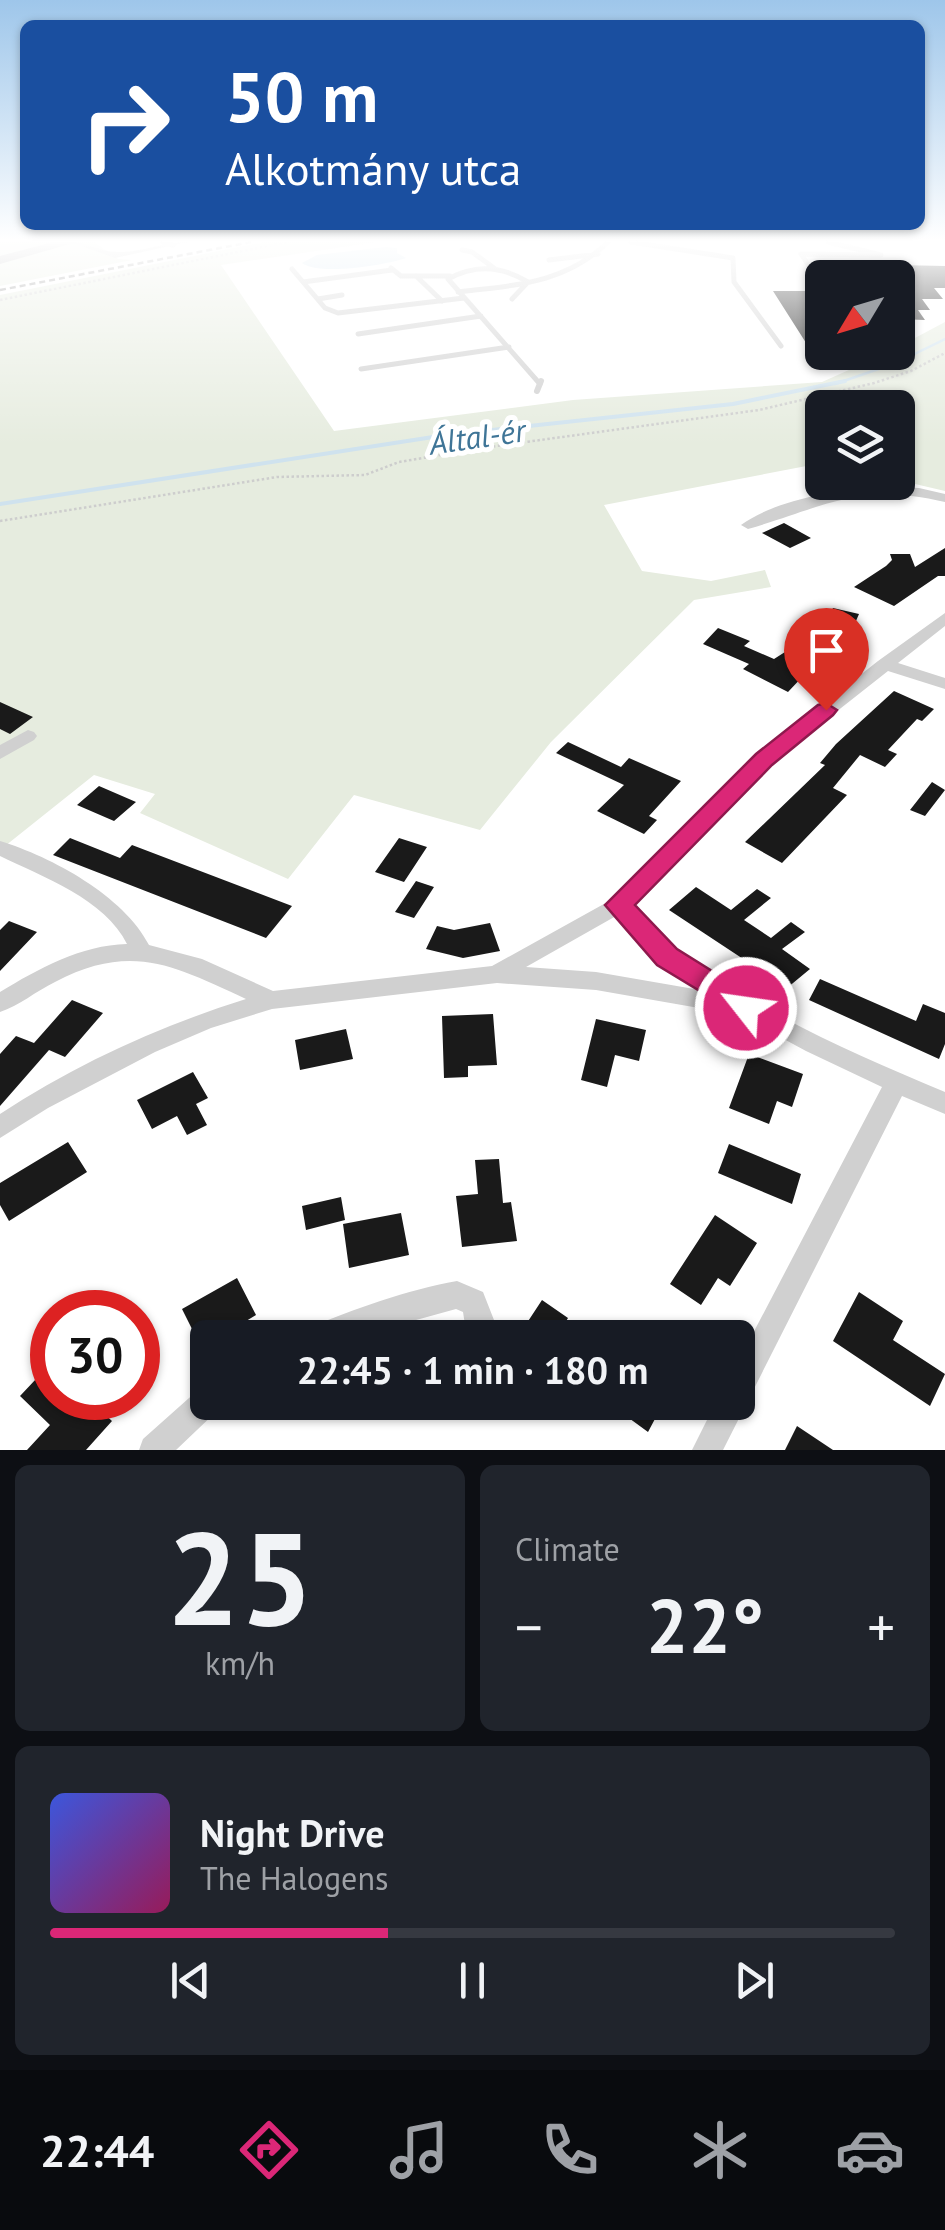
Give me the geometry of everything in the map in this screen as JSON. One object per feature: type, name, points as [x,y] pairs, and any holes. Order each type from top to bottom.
[{"type":"street","points":[[748,525],[840,492],[892,489],[945,498]]},
{"type":"street","points":[[498,974],[618,905],[764,760],[945,618]]},
{"type":"street","points":[[884,664],[945,684]]},
{"type":"street","points":[[0,753],[28,736]]},
{"type":"street","points":[[0,848],[64,880],[126,920],[140,949]]},
{"type":"street","points":[[618,905],[667,957],[746,1008],[945,1103]]},
{"type":"street","points":[[0,1004],[72,963],[140,949],[194,964],[272,1000]]},
{"type":"street","points":[[0,1127],[39,1101],[147,1045],[272,1000],[498,974],[596,981],[746,1008]]},
{"type":"street","points":[[755,1358],[896,1082]]},
{"type":"street","points":[[366,1320],[457,1295],[473,1302],[480,1320]]},
{"type":"street","points":[[154,1450],[190,1417]]},
{"type":"street","points":[[707,1450],[723,1420]]},
{"type":"lane","points":[[327,310],[344,314],[378,310]]},
{"type":"lane","points":[[409,310],[422,325]]},
{"type":"lane","points":[[475,310],[541,381],[537,391]]},
{"type":"lane","points":[[754,310],[780,346]]},
{"type":"lane","points":[[358,334],[481,316]]},
{"type":"lane","points":[[361,369],[509,347]]},
{"type":"lane","points":[[396,364],[403,374]]},
{"type":"path","points":[[0,521],[277,477],[353,476],[399,462],[482,448],[759,410],[874,383],[945,354]]},
{"type":"shaded area","points":[[0,310],[251,310],[334,431],[573,400],[822,382],[849,370],[915,370],[915,338],[945,322],[945,491],[915,484],[915,390],[805,390],[805,466],[604,505],[642,571],[711,581],[765,570],[771,587],[694,600],[551,742],[480,830],[354,795],[288,879],[140,813],[155,794],[94,775],[0,850]]},
{"type":"building","points":[[785,310],[805,310],[805,341]]},
{"type":"building","points":[[915,310],[930,310],[918,310],[925,320],[915,320]]},
{"type":"building","points":[[784,523],[811,538],[790,548],[762,533]]},
{"type":"building","points":[[945,548],[945,576],[938,576],[894,606],[854,587],[886,566],[892,560],[890,554],[910,554],[915,567]]},
{"type":"building","points":[[833,608],[859,614],[852,630],[825,623]]},
{"type":"building","points":[[718,628],[750,641],[744,646],[774,659],[796,645],[821,657],[788,692],[743,669],[749,664],[703,644]]},
{"type":"building","points":[[894,691],[934,709],[922,721],[917,719],[888,750],[897,754],[885,767],[860,755],[833,788],[847,795],[782,863],[745,842],[825,765],[820,763],[836,744]]},
{"type":"building","points":[[0,702],[33,717],[10,734],[0,729]]},
{"type":"building","points":[[568,742],[621,767],[629,758],[681,781],[649,816],[657,820],[644,834],[597,811],[624,785],[556,753]]},
{"type":"building","points":[[932,782],[945,790],[925,816],[910,810]]},
{"type":"building","points":[[99,786],[136,802],[114,821],[77,805]]},
{"type":"building","points":[[70,838],[120,858],[132,845],[292,906],[266,938],[53,855]]},
{"type":"building","points":[[399,838],[427,847],[404,882],[375,872]]},
{"type":"building","points":[[416,881],[434,887],[414,918],[395,912]]},
{"type":"building","points":[[696,887],[731,910],[757,889],[771,898],[744,920],[771,938],[791,922],[805,932],[782,949],[810,969],[787,988],[669,910]]},
{"type":"building","points":[[9,921],[37,932],[0,971],[0,930]]},
{"type":"building","points":[[490,923],[500,951],[463,958],[426,949],[437,926],[454,930]]},
{"type":"building","points":[[820,979],[916,1021],[923,1004],[945,1013],[945,1044],[939,1059],[809,1000]]},
{"type":"building","points":[[72,1000],[103,1013],[65,1057],[49,1050],[0,1106],[0,1054],[16,1036],[34,1043]]},
{"type":"building","points":[[493,1014],[497,1065],[468,1066],[468,1077],[444,1078],[442,1016]]},
{"type":"building","points":[[596,1019],[646,1030],[639,1061],[615,1055],[607,1087],[581,1080]]},
{"type":"building","points":[[346,1029],[353,1059],[300,1070],[295,1040]]},
{"type":"building","points":[[749,1054],[803,1074],[792,1107],[777,1101],[769,1124],[729,1108]]},
{"type":"building","points":[[193,1072],[208,1098],[196,1104],[207,1125],[187,1135],[177,1116],[152,1129],[137,1100]]},
{"type":"building","points":[[68,1142],[87,1172],[9,1221],[0,1205],[0,1183]]},
{"type":"building","points":[[729,1144],[801,1174],[792,1204],[718,1173]]},
{"type":"building","points":[[499,1159],[503,1203],[511,1202],[517,1241],[462,1247],[456,1196],[478,1194],[475,1160]]},
{"type":"building","points":[[341,1197],[345,1220],[306,1230],[302,1206]]},
{"type":"building","points":[[401,1213],[409,1255],[349,1268],[343,1224]]},
{"type":"building","points":[[715,1215],[757,1243],[730,1286],[718,1278],[701,1305],[670,1284]]},
{"type":"building","points":[[237,1278],[256,1315],[248,1320],[190,1320],[190,1325],[182,1309]]},
{"type":"building","points":[[859,1292],[903,1321],[893,1340],[945,1374],[930,1406],[833,1341]]},
{"type":"building","points":[[542,1300],[568,1318],[567,1320],[529,1320]]},
{"type":"building","points":[[30,1385],[30,1406],[20,1396]]},
{"type":"building","points":[[45,1420],[112,1421],[86,1450],[27,1450],[50,1425]]},
{"type":"building","points":[[632,1420],[654,1420],[648,1432]]},
{"type":"building","points":[[797,1426],[833,1450],[785,1450]]},
{"type":"waterway","name":"Által-ér","points":[[842,382],[896,363],[945,339]]},
{"type":"waterway","name":"Által-ér","points":[[0,504],[446,435],[733,404],[842,382]]},
{"type":"waterway","name":"Által-ér","points":[[835,384],[842,382]]},
{"type":"route","points":[[746,1008],[667,957],[618,905],[764,760],[826,710]]}]
